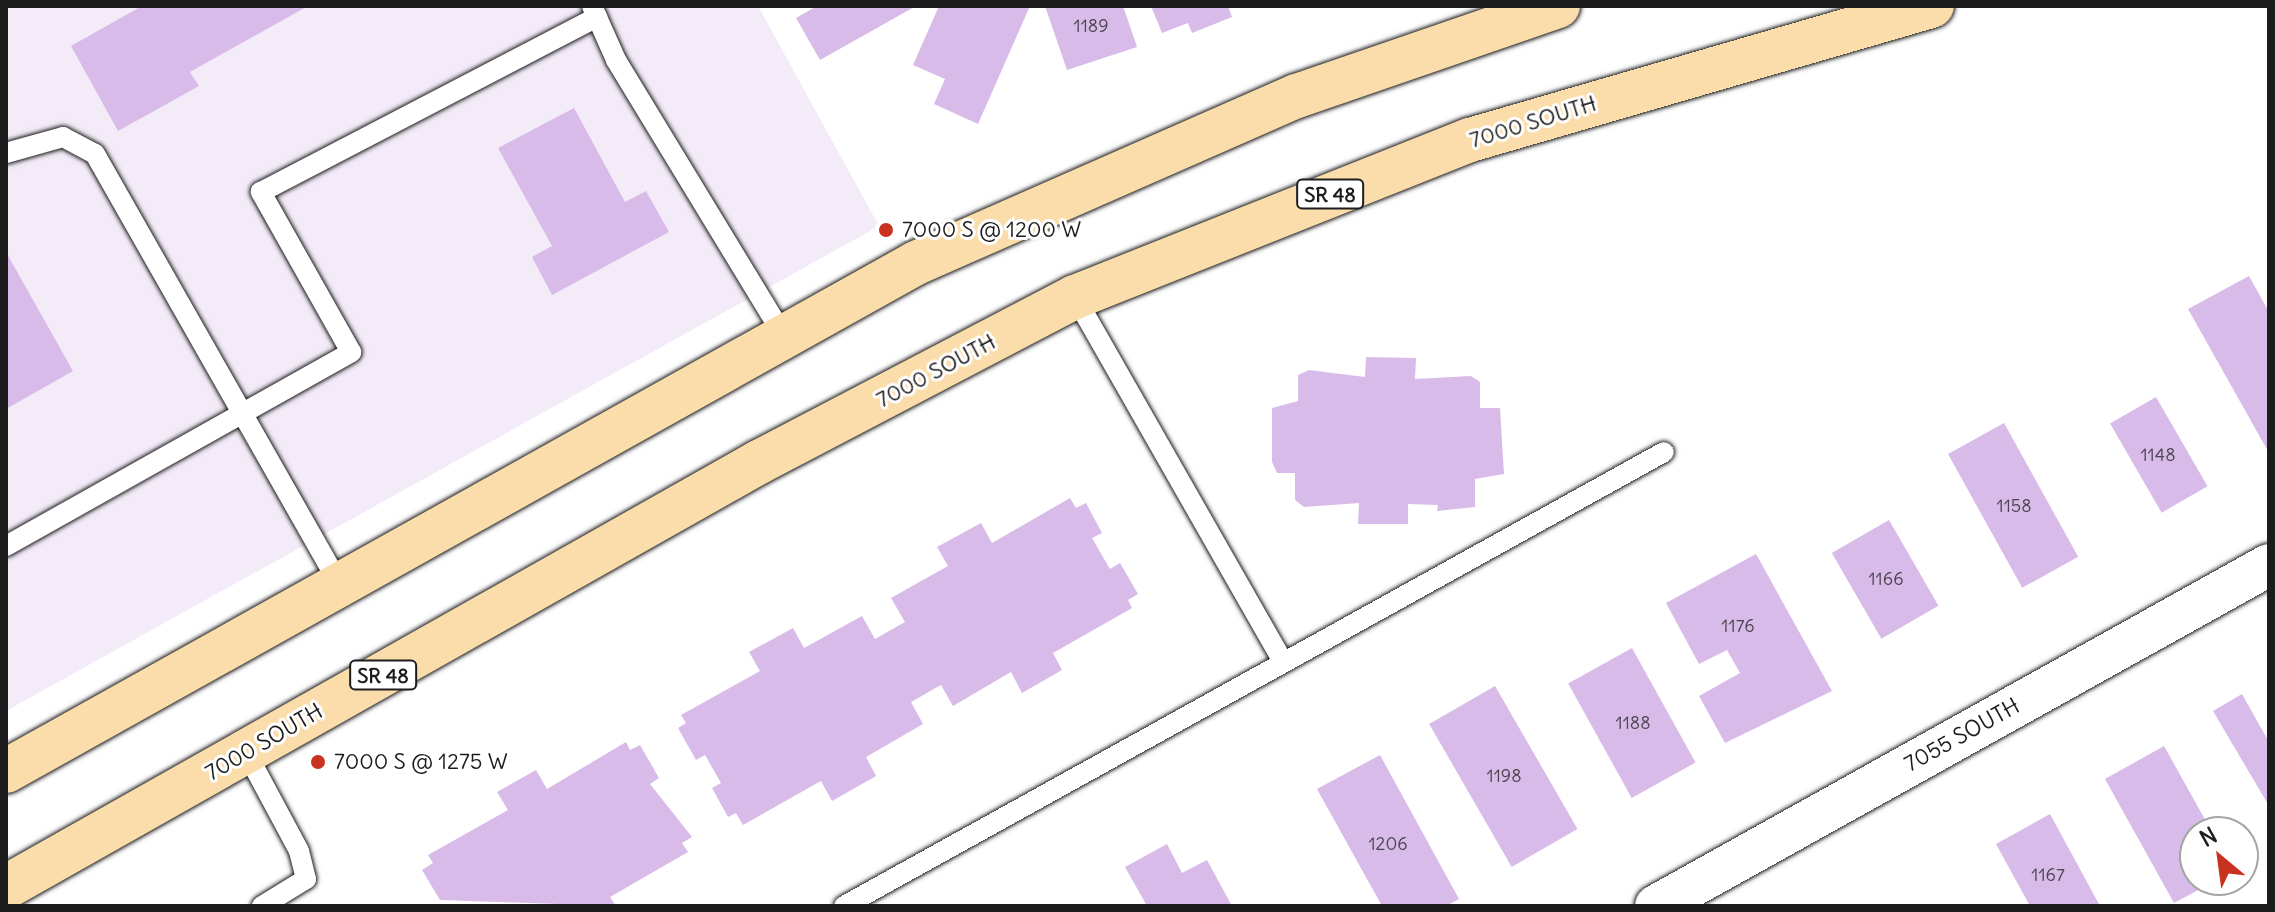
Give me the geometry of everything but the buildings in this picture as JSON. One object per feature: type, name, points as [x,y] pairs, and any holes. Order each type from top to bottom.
[{"type":"main road","points":[[6,771],[782,333],[1143,158],[1488,15],[1558,6]]},
{"type":"main road","name":"7000 SOUTH","points":[[6,887],[759,462],[1075,297],[1470,140],[1932,6]]},
{"type":"street","name":"7055 SOUTH","points":[[1656,906],[2269,565]]},
{"type":"lane","points":[[6,546],[351,352],[261,192],[595,12],[782,333]]},
{"type":"lane","points":[[6,153],[63,137],[95,154],[339,583]]},
{"type":"lane","points":[[1075,297],[1283,661]]},
{"type":"lane","points":[[844,906],[1664,452]]},
{"type":"lane","points":[[246,752],[299,851],[306,879],[262,906]]},
{"type":"shaded area","points":[[6,6],[758,6],[879,226],[6,711]]},
{"type":"place","name":"7000 S @ 1200 W","points":[[886,230]]},
{"type":"place","name":"7000 S @ 1275 W","points":[[318,762]]}]
